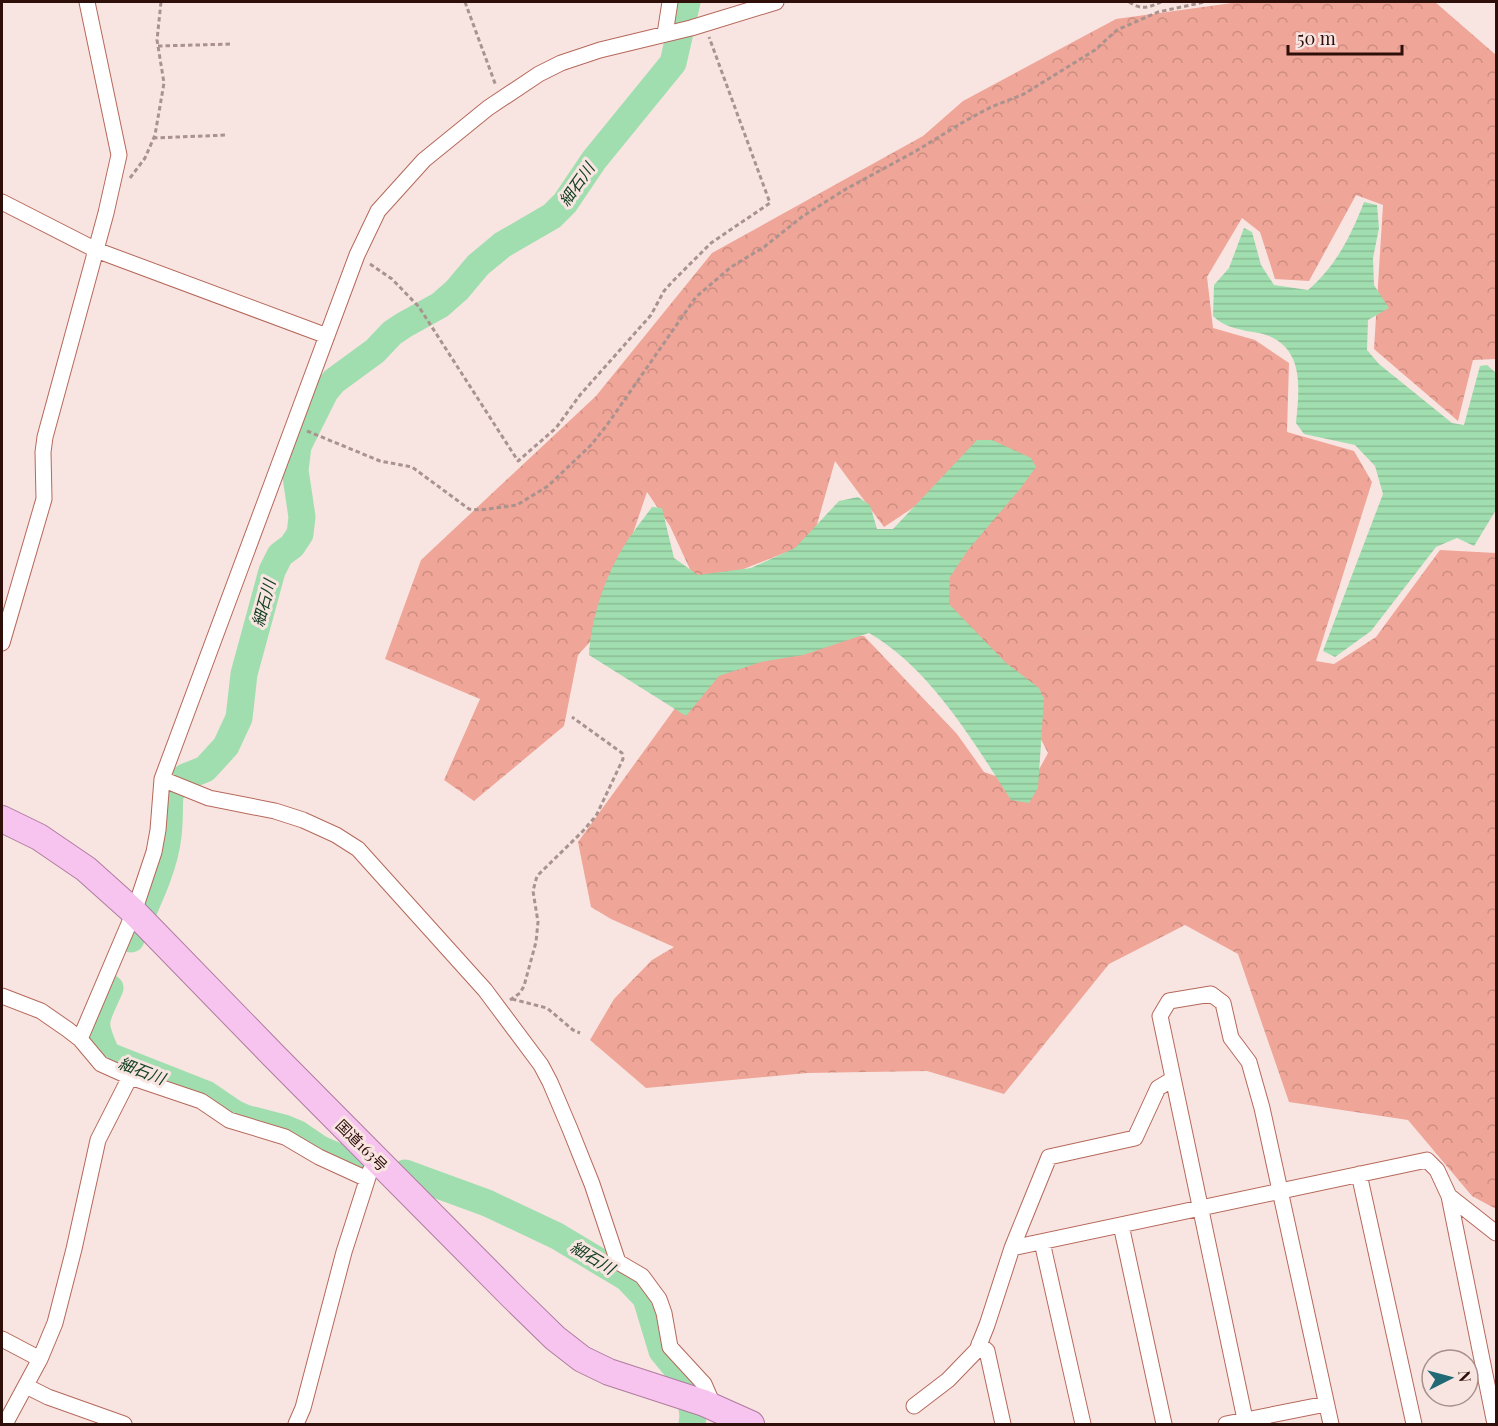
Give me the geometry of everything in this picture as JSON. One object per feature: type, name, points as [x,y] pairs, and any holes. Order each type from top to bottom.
[{"type":"highway","name":"国道163号","points":[[2,819],[39,837],[86,869],[143,920],[371,1169],[512,1296],[555,1338],[582,1359],[609,1372],[709,1405],[751,1425]]},
{"type":"street","points":[[2,643],[44,499],[45,438],[109,201],[119,155],[87,2]]},
{"type":"street","points":[[668,34],[670,2]]},
{"type":"street","points":[[80,1038],[143,920],[164,780],[357,255],[378,211],[424,160],[452,136],[538,74],[561,63],[600,50],[698,26],[776,2]]},
{"type":"street","points":[[2,202],[96,250],[327,336]]},
{"type":"street","points":[[164,780],[209,798],[275,811],[303,820],[348,841],[358,849],[485,990],[541,1065],[592,1184],[618,1263],[642,1276],[659,1299],[670,1347],[704,1384],[709,1405]]},
{"type":"street","points":[[1246,1423],[1160,1016],[1169,1001],[1211,994],[1223,1003],[1231,1038],[1249,1062],[1262,1108],[1331,1425]]},
{"type":"street","points":[[2,996],[41,1011],[80,1038],[101,1064],[130,1077],[201,1101],[229,1120],[285,1137],[319,1157],[371,1169],[344,1252],[303,1408],[296,1425]]},
{"type":"street","points":[[5,1425],[40,1359],[55,1323],[98,1140],[130,1077]]},
{"type":"street","points":[[914,1406],[948,1380],[977,1350],[1012,1248],[1049,1156],[1135,1138],[1158,1088],[1173,1079]]},
{"type":"street","points":[[1012,1248],[1426,1160],[1437,1170],[1449,1196],[1495,1425]]},
{"type":"street","points":[[1359,1174],[1414,1425]]},
{"type":"street","points":[[1449,1196],[1497,1233]]},
{"type":"street","points":[[1121,1225],[1164,1425]]},
{"type":"street","points":[[1042,1242],[1083,1425]]},
{"type":"street","points":[[2,1339],[40,1359]]},
{"type":"street","points":[[979,1344],[987,1351],[1003,1425]]},
{"type":"street","points":[[26,1386],[48,1397],[124,1425]]},
{"type":"street","points":[[1226,1425],[1246,1423],[1326,1404]]},
{"type":"path","points":[[109,201],[118,196],[145,158],[153,138],[164,83],[156,40],[161,2]]},
{"type":"path","points":[[465,2],[501,99]]},
{"type":"path","points":[[1129,2],[1147,8],[1161,2]]},
{"type":"path","points":[[294,426],[380,461],[412,467],[469,509],[517,506],[548,486],[591,445],[696,297],[731,267],[764,247],[803,216],[846,189],[991,107],[1024,94],[1095,50],[1117,30],[1158,12],[1204,2]]},
{"type":"path","points":[[357,255],[392,279],[420,307],[518,461],[556,428],[585,389],[651,315],[664,291],[672,282],[711,243],[771,203],[698,26]]},
{"type":"path","points":[[158,46],[233,44]]},
{"type":"path","points":[[153,138],[228,135]]},
{"type":"path","points":[[496,1006],[512,999],[520,993],[524,986],[536,942],[538,922],[533,891],[537,876],[596,816],[623,759],[622,753],[572,717]]},
{"type":"path","points":[[512,999],[547,1008],[573,1030],[580,1033]]},
{"type":"green space","points":[[1233,2],[1435,2],[1496,55],[1496,359],[1473,360],[1458,421],[1374,349],[1383,205],[1356,195],[1309,281],[1275,279],[1260,232],[1242,218],[1207,277],[1213,328],[1255,340],[1289,363],[1287,432],[1354,451],[1372,482],[1316,661],[1334,664],[1376,637],[1440,550],[1496,553],[1496,1209],[1472,1196],[1408,1120],[1289,1102],[1238,954],[1185,925],[1109,964],[1004,1094],[927,1071],[807,1073],[646,1088],[590,1040],[614,999],[652,960],[674,947],[611,919],[591,907],[578,842],[702,671],[792,636],[864,636],[957,734],[984,772],[1007,780],[1035,777],[1048,753],[1012,683],[927,599],[1006,446],[884,527],[835,461],[812,542],[741,570],[694,578],[670,526],[647,492],[630,542],[609,621],[578,655],[564,726],[474,801],[444,780],[480,699],[385,659],[421,560],[596,396],[712,253],[923,136],[963,101],[1116,19]]},
{"type":"shaded area","points":[[1364,202],[1377,205],[1379,228],[1373,258],[1374,285],[1389,308],[1368,320],[1367,350],[1379,364],[1452,423],[1464,425],[1480,366],[1487,365],[1495,372],[1496,510],[1474,546],[1457,538],[1436,547],[1371,631],[1335,657],[1323,651],[1383,494],[1375,466],[1355,445],[1304,434],[1296,423],[1297,373],[1289,351],[1269,336],[1232,327],[1213,316],[1214,285],[1229,268],[1244,228],[1252,232],[1261,265],[1274,285],[1308,290],[1327,271],[1342,250]]},
{"type":"shaded area","points":[[977,440],[992,440],[1031,458],[1036,467],[968,550],[950,577],[949,604],[1006,663],[1039,688],[1044,699],[1038,788],[1029,803],[1011,800],[965,730],[931,686],[891,648],[869,633],[803,655],[761,662],[719,676],[686,716],[589,655],[596,614],[615,561],[625,543],[652,507],[662,508],[674,558],[698,575],[751,568],[795,548],[839,501],[858,497],[870,505],[877,529],[893,529]]},
{"type":"waterway","name":"細石川","points":[[131,939],[153,888],[166,849],[170,793],[185,777],[205,769],[226,746],[239,718],[244,674],[272,571],[280,555],[292,546],[300,534],[302,517],[295,470],[298,446],[325,392],[334,381],[375,351],[392,333],[440,305],[457,290],[478,265],[502,245],[552,216],[565,203],[594,160],[673,63],[687,2]]},
{"type":"waterway","name":"細石川","points":[[110,988],[97,1021],[99,1035],[107,1055],[206,1094],[245,1118],[298,1134],[320,1149],[357,1165]]},
{"type":"waterway","name":"細石川","points":[[405,1173],[487,1203],[557,1236],[627,1278],[646,1298],[662,1351],[689,1384],[692,1424]]}]
